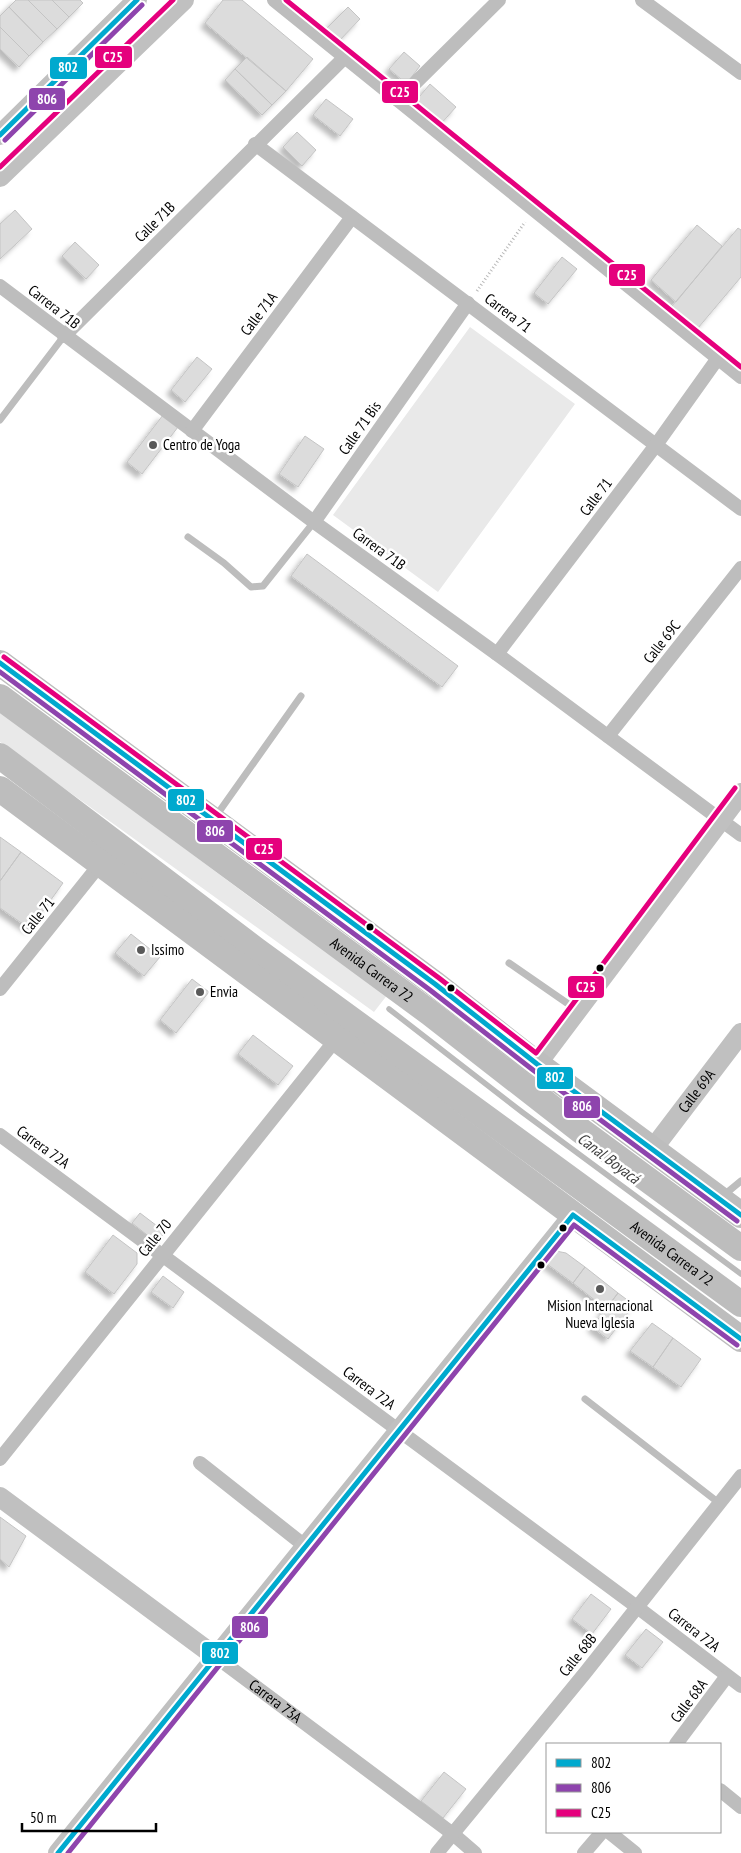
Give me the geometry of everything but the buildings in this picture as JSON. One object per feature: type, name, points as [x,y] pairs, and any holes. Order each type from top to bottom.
[{"type":"highway","name":"Avenida Carrera 72","points":[[0,662],[435,984],[536,1064],[741,1215]]},
{"type":"highway","name":"Avenida Carrera 72","points":[[0,696],[155,812],[303,919],[580,1130],[741,1248]]},
{"type":"highway","points":[[110,744],[155,812]]},
{"type":"highway","name":"Avenida Carrera 72","points":[[0,756],[256,950],[741,1304]]},
{"type":"highway","name":"Avenida Carrera 72","points":[[2,790],[741,1339]]},
{"type":"highway","points":[[2,790],[68,808]]},
{"type":"highway","points":[[482,1054],[536,1064]]},
{"type":"highway","points":[[438,1114],[510,1134]]},
{"type":"street","points":[[0,135],[137,0]]},
{"type":"street","points":[[0,177],[184,0]]},
{"type":"street","points":[[274,0],[741,377]]},
{"type":"street","points":[[398,100],[499,0]]},
{"type":"street","points":[[642,0],[741,73]]},
{"type":"street","name":"Calle 71B","points":[[64,336],[255,144],[345,57]]},
{"type":"street","name":"Carrera 71","points":[[255,144],[741,509]]},
{"type":"street","name":"Calle 71A","points":[[192,431],[352,217]]},
{"type":"street","name":"Carrera 71B","points":[[0,286],[64,336],[314,522],[497,654],[741,835]]},
{"type":"street","name":"Calle 71 Bis","points":[[314,522],[468,304]]},
{"type":"street","name":"Calle 71","points":[[497,654],[656,445],[718,358]]},
{"type":"street","name":"Calle 69C","points":[[608,736],[741,568]]},
{"type":"street","points":[[536,1064],[741,793]]},
{"type":"street","name":"Calle 71","points":[[0,988],[101,864]]},
{"type":"street","name":"Calle 69A","points":[[652,1150],[741,1033]]},
{"type":"street","name":"Calle 70","points":[[0,1459],[337,1038]]},
{"type":"street","name":"Carrera 72A","points":[[0,1135],[741,1686]]},
{"type":"street","points":[[58,1853],[573,1215]]},
{"type":"street","points":[[200,1463],[306,1546]]},
{"type":"street","name":"Calle 68B","points":[[437,1853],[741,1476]]},
{"type":"street","name":"Carrera 73A","points":[[0,1497],[476,1853]]},
{"type":"street","name":"Calle 68A","points":[[677,1743],[727,1676]]},
{"type":"street","points":[[721,1791],[741,1807]]},
{"type":"street","points":[[584,1853],[601,1833]]},
{"type":"street","points":[[610,1833],[635,1853]]},
{"type":"lane","name":"Calle 71B","points":[[0,420],[64,336]]},
{"type":"lane","name":"Calle 71 Bis","points":[[188,537],[224,563],[251,587],[263,586],[314,522]]},
{"type":"lane","points":[[213,821],[301,696]]},
{"type":"lane","points":[[509,963],[577,1010]]},
{"type":"lane","points":[[718,1198],[741,1181]]},
{"type":"lane","points":[[585,1399],[719,1503]]},
{"type":"path","points":[[468,304],[534,210]]},
{"type":"shaded area","points":[[470,327],[575,404],[438,592],[333,515]]},
{"type":"shaded area","points":[[0,711],[267,910],[388,994],[374,1012],[0,742]]},
{"type":"waterway","name":"Canal Boyacá","points":[[389,1009],[522,1112],[741,1274]]},
{"type":"transit line","name":"802","points":[[0,135],[137,0]]},
{"type":"transit line","name":"C25","points":[[0,167],[173,0]]},
{"type":"transit line","name":"C25","points":[[286,0],[741,367]]},
{"type":"transit line","name":"806","points":[[5,140],[142,5]]},
{"type":"transit line","name":"C25","points":[[4,657],[439,978],[536,1053],[735,788]]},
{"type":"transit line","name":"802","points":[[0,663],[435,984],[537,1064],[741,1215]]},
{"type":"transit line","name":"806","points":[[0,672],[430,990],[533,1070],[737,1221]]},
{"type":"transit line","name":"802","points":[[58,1853],[573,1215],[741,1339]]},
{"type":"transit line","name":"806","points":[[68,1853],[574,1225],[737,1345]]},
{"type":"place","name":"Centro de Yoga","points":[[153,445]]},
{"type":"place","name":"Issimo","points":[[141,950]]},
{"type":"place","name":"Envia","points":[[200,992]]},
{"type":"place","name":"Mision Internacional Nueva Iglesia","points":[[600,1289]]}]
